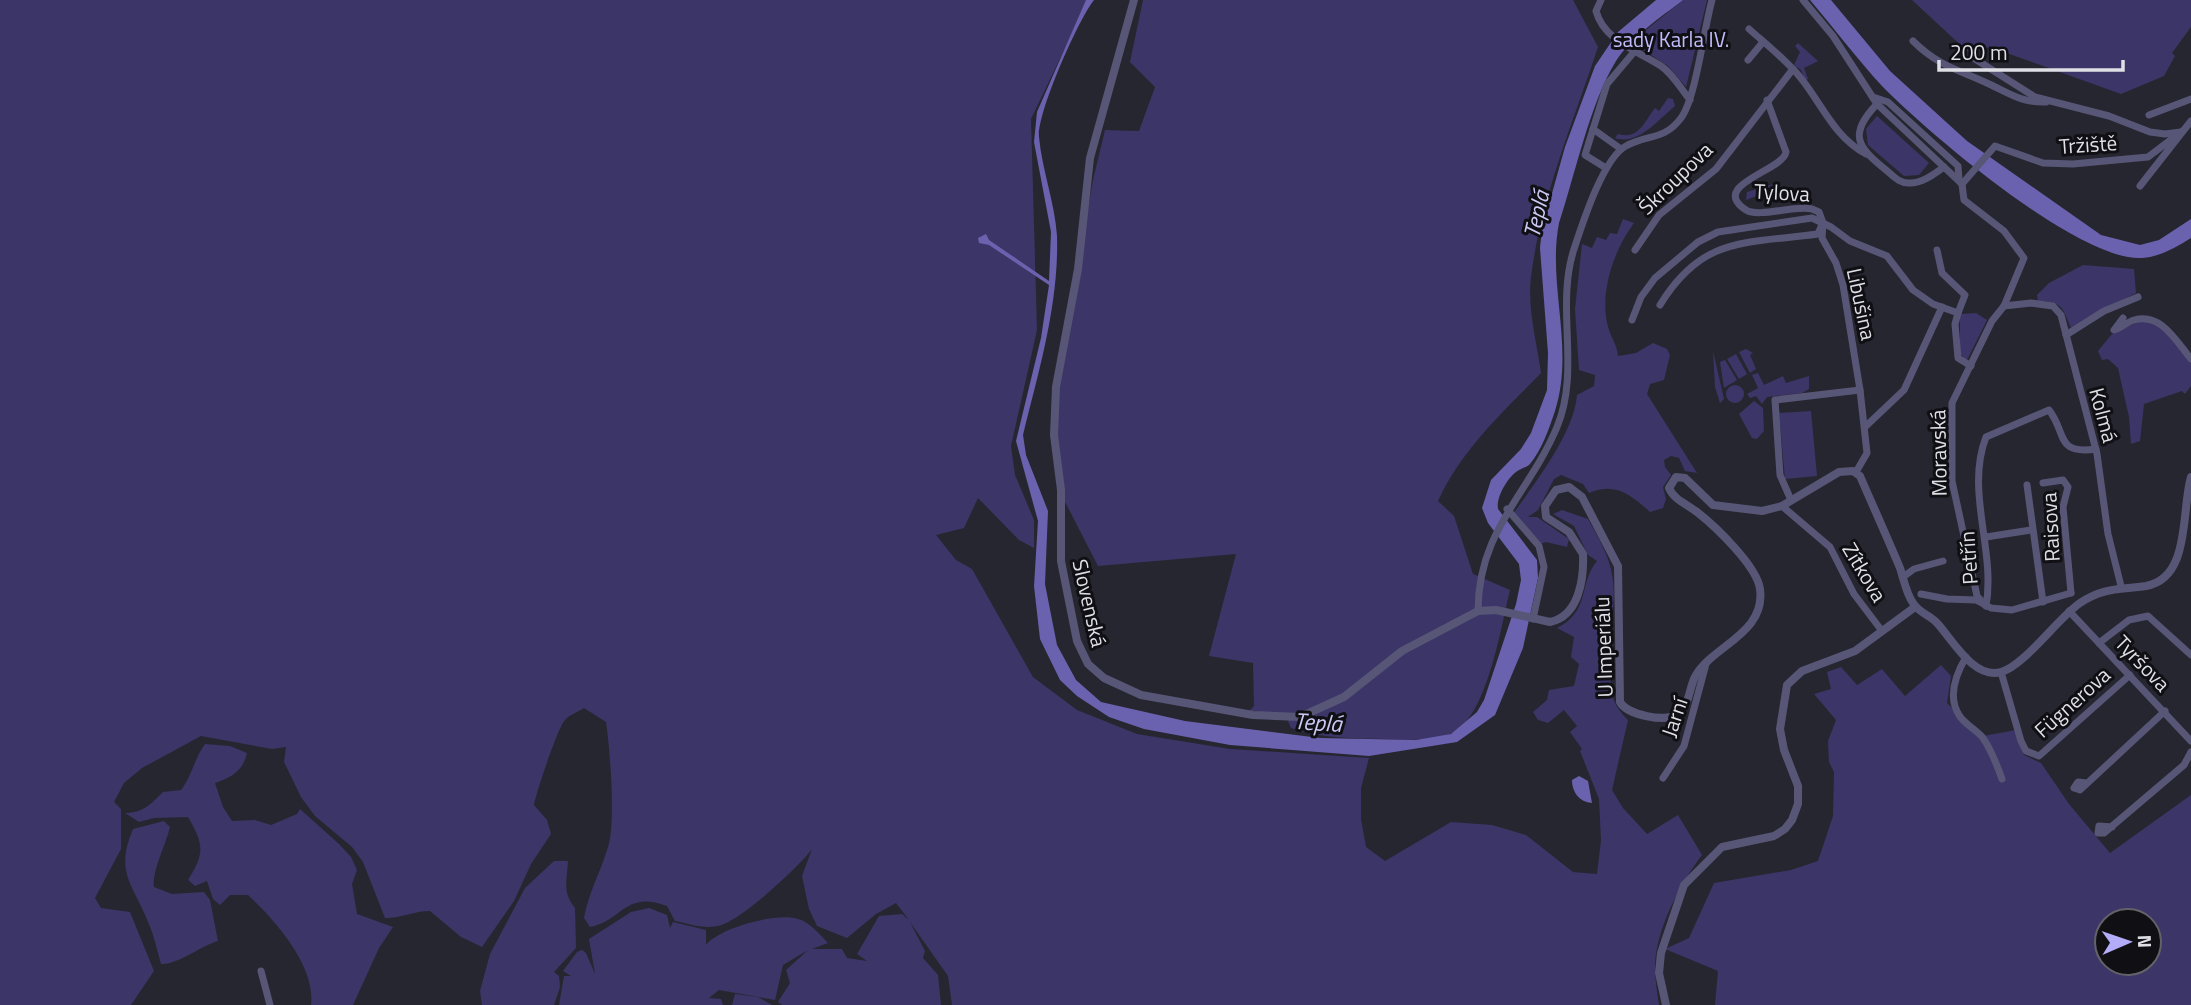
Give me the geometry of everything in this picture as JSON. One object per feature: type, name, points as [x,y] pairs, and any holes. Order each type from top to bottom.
[{"type":"street","name":"Slovenská","points":[[1134,0],[1090,158],[1078,269],[1056,387],[1054,435],[1062,501],[1061,561],[1081,653],[1088,664],[1104,678],[1141,695],[1253,715],[1300,717],[1344,697],[1402,651],[1478,611]]},
{"type":"street","points":[[1601,0],[1596,11],[1606,31],[1631,50],[1662,67],[1690,100]]},
{"type":"street","points":[[1478,611],[1479,583],[1495,535],[1551,439],[1566,405],[1570,381],[1567,309],[1570,268],[1606,168],[1620,149],[1665,132],[1683,115],[1690,100],[1712,0]]},
{"type":"street","points":[[1803,0],[1833,36],[1875,100],[1961,182]]},
{"type":"street","points":[[1749,29],[1793,69],[1825,116],[1856,149],[1866,154]]},
{"type":"street","points":[[1913,41],[1936,63],[1987,83],[2019,100],[2054,102]]},
{"type":"street","points":[[1748,60],[1763,42]]},
{"type":"street","points":[[1606,168],[1585,155],[1607,84],[1631,50]]},
{"type":"street","points":[[1975,59],[2035,97],[2150,132],[2181,132]]},
{"type":"street","points":[[1767,100],[1793,69]]},
{"type":"street","points":[[2149,115],[2191,99]]},
{"type":"street","name":"Tylova","points":[[1767,100],[1786,152],[1785,158],[1780,164],[1743,182],[1738,190],[1739,200],[1745,208],[1754,212],[1812,209],[1819,212],[1823,223]]},
{"type":"street","name":"Škroupova","points":[[1636,250],[1653,221],[1716,169],[1767,100]]},
{"type":"street","points":[[1875,100],[1859,130],[1861,148],[1866,154],[1902,183],[1924,180],[1944,167]]},
{"type":"street","points":[[1875,100],[1888,102],[1958,166],[1961,182]]},
{"type":"street","points":[[2140,186],[2190,124]]},
{"type":"street","points":[[1592,129],[1620,149]]},
{"type":"street","name":"Tržiště","points":[[1961,182],[1991,148],[1999,147],[2053,164],[2143,158],[2163,148],[2181,132]]},
{"type":"street","name":"Moravská","points":[[1961,182],[1964,200],[2004,231],[2023,254],[2004,306],[1992,321],[1952,403],[1952,481],[1978,596],[1986,606]]},
{"type":"street","points":[[1632,320],[1641,297],[1655,278],[1709,236],[1812,218],[1823,223],[1818,233],[1716,249],[1673,284],[1660,305]]},
{"type":"street","name":"Libušina","points":[[1856,472],[1867,453],[1865,427],[1843,285],[1836,263],[1822,238],[1823,223],[1850,241],[1887,256],[1913,290],[1958,313]]},
{"type":"street","points":[[1709,236],[1716,249]]},
{"type":"street","points":[[1937,250],[1942,273],[1965,295],[1955,324],[1958,358],[1971,366]]},
{"type":"street","points":[[2066,335],[2104,311],[2138,297]]},
{"type":"street","name":"Kolmá","points":[[2004,306],[2031,303],[2053,306],[2061,315],[2096,449],[2108,534],[2121,586]]},
{"type":"street","points":[[1865,427],[1903,390],[1942,307]]},
{"type":"street","points":[[2123,318],[2114,330],[2131,320],[2144,317],[2155,320],[2191,359]]},
{"type":"street","points":[[1791,500],[1780,475],[1773,404],[1779,398],[1860,390]]},
{"type":"street","name":"Petřín","points":[[1986,606],[1986,537],[1979,503],[1986,437],[2049,410],[2063,443],[2080,452],[2096,449]]},
{"type":"street","name":"U Imperiálu","points":[[1478,611],[1513,614],[1550,622],[1562,618],[1578,596],[1583,559],[1581,550],[1569,532],[1552,523],[1545,513],[1550,495],[1561,488],[1569,487],[1581,497],[1618,566],[1619,697],[1624,708],[1633,713],[1675,716],[1683,710],[1695,677],[1754,620],[1760,603],[1759,585],[1751,568],[1712,526],[1674,497],[1670,488],[1671,482],[1676,477],[1685,478],[1704,499],[1724,509],[1762,511],[1782,506],[1839,472],[1856,472]]},
{"type":"street","points":[[1856,472],[1915,607],[1936,621],[1966,657],[1982,670],[2001,672],[2016,665],[2069,611],[2081,603],[2121,586],[2146,586],[2161,580],[2177,564],[2191,477]]},
{"type":"street","name":"Raisova","points":[[2043,483],[2063,480],[2068,487],[2063,507],[2071,593]]},
{"type":"street","name":"Raisova","points":[[2026,485],[2043,602]]},
{"type":"street","name":"Zítkova","points":[[1782,506],[1830,547],[1854,594],[1882,631]]},
{"type":"street","points":[[1506,512],[1539,547],[1544,567],[1532,619]]},
{"type":"street","name":"Raisova","points":[[1986,537],[2031,530]]},
{"type":"street","points":[[1903,577],[1914,569],[1943,561]]},
{"type":"street","points":[[1921,594],[1947,600],[1976,600],[1986,606],[2012,610],[2071,593],[2081,603]]},
{"type":"street","points":[[1665,1005],[1659,973],[1661,953],[1684,886],[1722,847],[1774,836],[1792,821],[1798,804],[1798,786],[1784,750],[1780,729],[1787,685],[1802,671],[1855,651],[1915,607]]},
{"type":"street","name":"Tyršova","points":[[2069,611],[2165,711],[2188,730],[2191,741]]},
{"type":"street","points":[[2099,643],[2129,620],[2148,616],[2190,650]]},
{"type":"street","points":[[1966,657],[1956,674],[1954,698],[1959,715],[1982,737],[1994,756],[2002,779]]},
{"type":"street","name":"Jarní","points":[[1663,778],[1684,746],[1706,664]]},
{"type":"street","name":"Fügnerova","points":[[2001,672],[2021,741],[2026,751],[2039,756],[2130,675]]},
{"type":"street","points":[[2087,783],[2165,711]]},
{"type":"street","points":[[2112,827],[2183,765],[2191,752]]},
{"type":"street","points":[[261,971],[270,1005]]},
{"type":"green space","points":[[0,0],[1088,0],[1031,119],[1037,330],[1011,446],[1015,475],[1034,520],[1034,548],[1019,540],[978,498],[964,528],[936,535],[956,560],[972,569],[1033,677],[1077,710],[1137,734],[1230,749],[1369,758],[1361,788],[1361,819],[1366,847],[1385,861],[1451,822],[1492,825],[1526,835],[1573,872],[1597,874],[1601,840],[1599,799],[1580,751],[1582,749],[1570,732],[1577,726],[1564,710],[1548,723],[1538,720],[1533,712],[1547,700],[1549,690],[1574,686],[1579,664],[1571,657],[1574,637],[1557,628],[1575,614],[1597,561],[1588,555],[1574,526],[1553,514],[1562,510],[1588,519],[1605,551],[1612,572],[1613,609],[1607,631],[1608,640],[1613,643],[1611,685],[1615,703],[1628,720],[1612,790],[1623,808],[1647,834],[1678,815],[1702,855],[1678,893],[1660,937],[1655,966],[1659,1005],[952,1005],[948,976],[910,922],[925,951],[923,958],[938,975],[941,1005],[782,1005],[778,1002],[790,983],[786,970],[808,950],[783,965],[775,1000],[719,990],[709,998],[721,999],[723,1005],[559,1005],[564,976],[571,976],[563,971],[577,952],[582,950],[586,953],[595,974],[589,939],[631,912],[649,908],[667,915],[670,928],[673,922],[706,930],[706,945],[723,933],[749,923],[788,917],[798,919],[811,926],[828,943],[812,949],[842,949],[847,958],[867,961],[857,954],[879,916],[902,914],[909,920],[896,903],[876,914],[847,938],[817,926],[809,909],[802,876],[812,849],[771,890],[724,924],[705,927],[675,921],[667,906],[642,902],[590,927],[584,918],[610,836],[612,786],[606,722],[584,708],[565,720],[562,725],[534,805],[547,820],[551,834],[531,864],[514,901],[482,947],[461,937],[430,911],[385,918],[363,862],[352,847],[315,816],[301,797],[284,762],[286,747],[272,749],[201,736],[142,768],[124,783],[114,802],[121,809],[121,849],[95,898],[101,908],[130,912],[154,971],[131,1005],[0,1005]]},
{"type":"green space","points":[[1143,0],[1573,0],[1598,47],[1550,189],[1536,247],[1530,300],[1541,373],[1471,448],[1438,501],[1454,516],[1473,574],[1510,590],[1497,648],[1483,692],[1474,711],[1463,725],[1450,734],[1410,740],[1326,736],[1291,728],[1285,714],[1249,711],[1254,706],[1253,663],[1209,656],[1236,554],[1098,566],[1062,496],[1052,420],[1093,180],[1105,130],[1139,131],[1155,87],[1130,62]]},
{"type":"green space","name":"sady Karla IV.","points":[[1683,0],[1707,0],[1686,87],[1668,66],[1631,42]]},
{"type":"green space","points":[[1912,0],[2191,0],[2191,27],[2172,53],[2175,56],[2164,76],[2121,94],[1990,47],[1968,52]]},
{"type":"green space","points":[[1798,43],[1818,61],[1804,68],[1808,79],[1805,80],[1801,70],[1794,65],[1800,52],[1795,46]]},
{"type":"green space","points":[[1668,98],[1673,99],[1675,106],[1648,130],[1632,138],[1615,138],[1618,134],[1636,132],[1655,108],[1659,111]]},
{"type":"green space","points":[[1877,116],[1929,163],[1919,175],[1904,176],[1868,145],[1866,129]]},
{"type":"green space","points":[[1779,183],[1781,187],[1746,200],[1747,192]]},
{"type":"green space","points":[[1623,219],[1634,223],[1626,234],[1610,274],[1605,303],[1609,330],[1618,356],[1636,353],[1653,343],[1667,349],[1670,355],[1664,380],[1650,384],[1647,394],[1697,473],[1685,471],[1679,458],[1671,456],[1664,460],[1671,475],[1663,487],[1666,499],[1663,508],[1650,512],[1622,492],[1607,489],[1589,493],[1583,484],[1561,475],[1554,479],[1538,510],[1528,517],[1537,517],[1569,539],[1567,547],[1546,542],[1540,544],[1513,514],[1561,441],[1569,425],[1577,395],[1594,386],[1595,375],[1579,370],[1575,309],[1582,244],[1592,248],[1597,237],[1606,240],[1610,233],[1617,234]]},
{"type":"green space","points":[[2083,265],[2134,269],[2136,293],[2071,328],[2057,304],[2038,301],[2037,295],[2049,283]]},
{"type":"green space","points":[[1976,313],[1987,320],[1967,360],[1960,354],[1960,314]]},
{"type":"green space","points":[[2144,319],[2160,325],[2191,362],[2191,386],[2185,394],[2182,391],[2144,404],[2140,441],[2131,444],[2129,417],[2118,368],[2108,359],[2102,360],[2098,351],[2112,334]]},
{"type":"green space","points":[[1746,349],[1753,353],[1750,355],[1756,369],[1750,373],[1739,352]]},
{"type":"green space","points":[[1713,351],[1724,399],[1720,403],[1715,387]]},
{"type":"green space","points":[[1736,354],[1747,374],[1739,379],[1727,359]]},
{"type":"green space","points":[[1725,360],[1737,380],[1724,388],[1720,362]]},
{"type":"green space","points":[[1758,373],[1764,385],[1783,376],[1786,383],[1809,376],[1809,389],[1802,393],[1767,397],[1762,404],[1756,396],[1750,398],[1747,394],[1758,388],[1752,375]]},
{"type":"green space","points":[[1735,385],[1741,388],[1744,394],[1741,400],[1735,403],[1729,400],[1726,394],[1729,388]]},
{"type":"green space","points":[[1754,401],[1763,408],[1764,431],[1757,439],[1752,438],[1739,414]]},
{"type":"green space","points":[[1811,411],[1817,476],[1785,479],[1779,413]]},
{"type":"green space","points":[[1941,665],[1951,676],[1947,703],[1983,736],[2016,730],[2024,755],[2041,763],[2069,804],[2110,853],[2191,795],[2191,1005],[1715,1005],[1718,971],[1665,949],[1689,938],[1714,883],[1791,870],[1818,861],[1833,816],[1834,772],[1829,762],[1828,741],[1836,720],[1814,694],[1831,689],[1827,672],[1841,667],[1857,685],[1882,669],[1905,696]]},
{"type":"green space","points":[[205,744],[230,746],[247,753],[236,772],[215,783],[223,807],[232,821],[255,820],[271,825],[297,814],[300,809],[351,857],[357,870],[352,884],[357,914],[393,927],[379,948],[353,1005],[311,1005],[311,990],[300,960],[292,945],[259,905],[248,895],[230,895],[220,905],[213,899],[207,881],[195,886],[188,880],[200,856],[200,842],[188,817],[154,818],[139,822],[125,813],[142,810],[163,792],[181,790]]},
{"type":"green space","points":[[164,821],[170,827],[157,866],[154,887],[172,894],[204,892],[210,900],[218,941],[168,964],[161,964],[150,927],[128,878],[125,857],[133,829]]},
{"type":"green space","points":[[554,861],[568,861],[566,886],[568,897],[575,908],[576,948],[554,972],[559,976],[560,987],[554,1005],[482,1005],[480,991],[490,954],[525,888]]},
{"type":"green space","points":[[735,994],[758,997],[772,1005],[732,1005]]},
{"type":"shaded area","points":[[1086,0],[1094,0],[1078,26],[1060,67],[1040,125],[1039,137],[1056,224],[1057,261],[1047,337],[1023,435],[1026,455],[1048,511],[1045,584],[1057,645],[1076,680],[1101,702],[1185,721],[1320,738],[1416,740],[1451,734],[1477,712],[1484,700],[1516,604],[1521,580],[1519,564],[1488,523],[1482,508],[1491,480],[1521,449],[1531,433],[1547,390],[1548,353],[1540,248],[1542,229],[1565,147],[1595,66],[1618,32],[1656,0],[1683,0],[1638,35],[1616,61],[1598,97],[1584,140],[1559,223],[1556,246],[1562,364],[1555,411],[1538,452],[1530,464],[1509,479],[1500,494],[1498,504],[1498,509],[1537,560],[1538,578],[1523,648],[1495,715],[1457,742],[1369,756],[1230,745],[1144,729],[1109,717],[1077,696],[1060,680],[1040,639],[1034,586],[1038,521],[1016,441],[1041,338],[1049,285],[989,245],[979,243],[978,238],[986,234],[989,240],[1049,281],[1051,232],[1034,142],[1037,112]]},
{"type":"shaded area","points":[[1810,0],[1831,0],[1890,71],[1967,141],[2101,235],[2140,245],[2159,240],[2191,219],[2191,238],[2161,254],[2142,258],[2115,254],[2081,239],[2044,217],[1967,162],[1904,107],[1873,76]]},
{"type":"shaded area","points":[[1579,776],[1588,781],[1592,803],[1583,801],[1573,789],[1572,780]]},
{"type":"water label","name":"Teplá","points":[[1536,214]]},
{"type":"water label","name":"Teplá","points":[[1318,722]]}]
